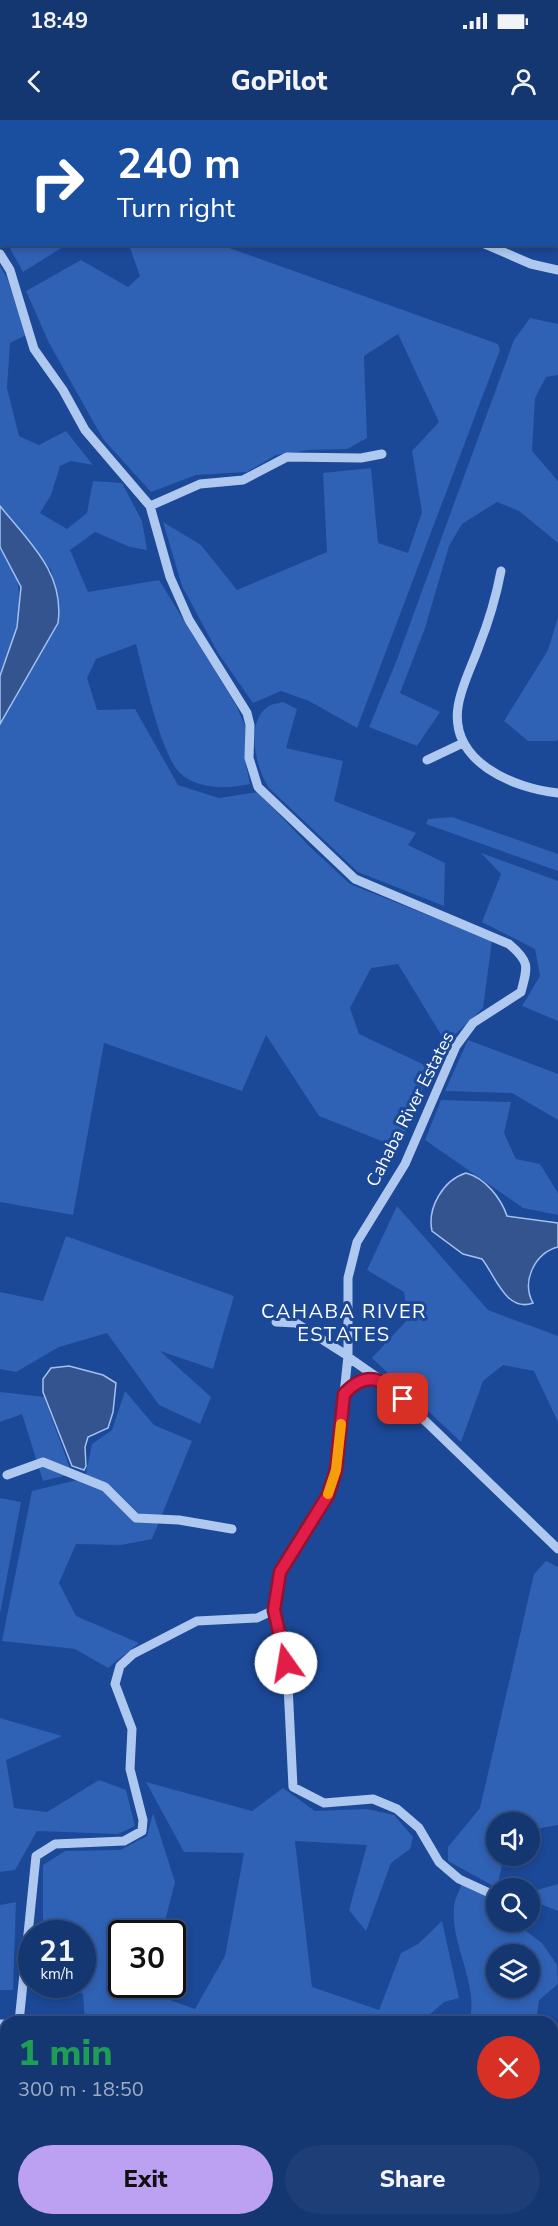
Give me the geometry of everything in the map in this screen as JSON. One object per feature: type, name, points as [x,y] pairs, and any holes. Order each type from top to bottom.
[{"type":"street","points":[[498,247],[531,264],[558,270]]},
{"type":"street","name":"Cahaba River Estates","points":[[0,254],[10,270],[34,349],[63,390],[85,430],[150,506],[170,577],[189,620],[247,712],[250,724],[249,759],[258,787],[355,879],[509,944],[524,956],[528,969],[521,992],[474,1023],[456,1046],[405,1164],[357,1242],[348,1278],[348,1356],[336,1470],[328,1495],[280,1572],[274,1610],[287,1665],[293,1787],[324,1803],[373,1799],[397,1809],[419,1828],[440,1862],[459,1879],[486,1891]]},
{"type":"street","points":[[150,506],[200,484],[243,480],[287,457],[361,458],[382,454]]},
{"type":"street","points":[[501,571],[493,609],[461,693],[458,724],[463,742],[476,759],[491,772],[527,786],[558,793]]},
{"type":"street","points":[[427,760],[463,742]]},
{"type":"street","points":[[276,1322],[296,1323],[388,1385],[558,1549]]},
{"type":"street","points":[[344,1394],[360,1381],[379,1380]]},
{"type":"street","points":[[7,1475],[43,1462],[105,1487],[136,1518],[178,1520],[232,1529]]},
{"type":"street","points":[[19,2016],[36,1857],[55,1844],[124,1842],[142,1831],[144,1820],[130,1769],[132,1729],[115,1684],[120,1666],[133,1654],[197,1621],[257,1618],[274,1610]]},
{"type":"shaded area","points":[[9,246],[64,246],[23,272]]},
{"type":"shaded area","points":[[129,246],[224,246],[498,344],[500,350],[357,728],[309,701],[281,691],[253,703],[218,653],[182,586],[163,522],[201,545],[237,590],[327,552],[323,473],[371,468],[378,543],[408,553],[422,512],[412,451],[439,422],[398,334],[364,356],[367,438],[347,449],[309,450],[276,455],[247,472],[196,475],[151,492],[103,439],[49,343],[26,291],[81,260],[128,287],[140,276]]},
{"type":"shaded area","points":[[0,266],[7,278],[26,335],[10,343],[7,388],[19,436],[39,445],[66,431],[93,465],[71,461],[60,466],[51,495],[40,513],[67,529],[87,513],[93,481],[122,483],[142,521],[147,550],[130,547],[95,532],[70,550],[88,592],[159,580],[236,705],[246,728],[245,760],[250,784],[213,787],[195,782],[179,772],[172,762],[159,731],[136,644],[96,659],[87,678],[97,710],[135,709],[178,785],[219,798],[258,792],[309,846],[350,884],[492,941],[483,1008],[446,1043],[398,964],[371,968],[350,1008],[359,1034],[431,1068],[399,1148],[319,1116],[266,1035],[242,1091],[104,1043],[73,1215],[0,1202],[0,724],[58,623],[51,570],[0,506]]},
{"type":"shaded area","points":[[530,318],[558,324],[558,375],[546,377],[535,398],[532,451],[558,481],[558,543],[519,511],[497,502],[462,524],[449,546],[425,628],[400,693],[440,712],[417,746],[369,727],[396,662],[514,340]]},
{"type":"shaded area","points":[[0,506],[42,559],[56,589],[59,605],[58,623],[0,724],[0,676],[17,627],[21,587],[0,547]]},
{"type":"shaded area","points":[[0,547],[10,561],[16,577],[19,610],[12,644],[0,676]]},
{"type":"shaded area","points":[[558,617],[558,739],[556,741],[528,741],[504,721],[548,650]]},
{"type":"shaded area","points":[[283,702],[297,709],[286,748],[343,761],[334,801],[416,833],[408,845],[445,863],[444,906],[358,872],[269,788],[257,758],[255,734],[261,713],[270,705]]},
{"type":"shaded area","points":[[452,817],[558,854],[558,871],[426,824],[428,819]]},
{"type":"shaded area","points":[[481,853],[558,881],[558,1021],[522,1006],[540,976],[535,949],[482,922],[501,874]]},
{"type":"shaded area","points":[[468,1040],[558,1074],[558,1120],[512,1093],[445,1091]]},
{"type":"shaded area","points":[[441,1100],[511,1102],[504,1133],[516,1159],[540,1164],[558,1193],[558,1215],[523,1208],[425,1140]]},
{"type":"shaded area","points":[[466,1173],[486,1184],[501,1202],[507,1216],[558,1223],[558,1247],[543,1255],[532,1269],[529,1286],[533,1303],[524,1305],[515,1303],[502,1291],[482,1259],[463,1254],[432,1231],[432,1213],[438,1196],[450,1182]]},
{"type":"shaded area","points":[[397,1206],[488,1310],[558,1336],[558,1422],[534,1371],[503,1365],[483,1381],[461,1442],[372,1358],[408,1319],[404,1292],[367,1270]]},
{"type":"shaded area","points":[[66,1236],[234,1296],[213,1369],[160,1351],[211,1397],[200,1424],[159,1405],[107,1333],[59,1347],[16,1372],[0,1369],[0,1292],[43,1301]]},
{"type":"shaded area","points":[[69,1366],[103,1375],[116,1383],[113,1412],[108,1428],[88,1437],[84,1470],[72,1466],[43,1392],[43,1379],[51,1368]]},
{"type":"shaded area","points":[[125,1391],[154,1425],[192,1441],[152,1539],[121,1545],[76,1544],[59,1583],[76,1616],[139,1643],[108,1668],[75,1649],[2,1641],[32,1491],[85,1478],[92,1444],[112,1430]]},
{"type":"shaded area","points":[[0,1392],[44,1397],[72,1474],[43,1481],[22,1414],[0,1422]]},
{"type":"shaded area","points":[[0,1498],[21,1502],[0,1614]]},
{"type":"shaded area","points":[[546,1561],[558,1567],[558,1825],[540,1828],[540,1812],[486,1812],[486,1866],[502,1866],[499,1878],[486,1878],[486,1882],[448,1861],[448,1847],[480,1808],[534,1574]]},
{"type":"shaded area","points":[[0,1718],[62,1736],[6,1760],[14,1808],[47,1812],[99,1780],[126,1790],[135,1826],[118,1834],[37,1831],[15,1870],[0,1872]]},
{"type":"shaded area","points":[[146,1782],[252,1811],[283,1788],[315,1811],[367,1809],[394,1815],[413,1837],[410,1849],[391,1863],[366,1931],[349,1910],[367,1845],[295,1841],[312,1987],[379,2010],[401,1953],[418,1944],[442,1921],[459,1998],[444,2002],[428,2016],[85,2016],[83,1998],[96,1998],[96,1920],[43,1920],[43,1865],[65,1851],[120,1850],[147,1836],[153,1813],[175,1882],[165,1920],[108,1920],[108,1998],[165,1998],[195,2009],[225,1956],[244,1853],[184,1852]]},
{"type":"shaded area","points":[[462,1883],[486,1894],[486,1932],[527,1932],[542,1943],[557,1965],[558,1984],[539,2000],[537,2016],[470,2016],[471,1994],[454,1921],[455,1903]]},
{"type":"shaded area","points":[[558,1884],[558,1911],[540,1904],[540,1889]]},
{"type":"shaded area","points":[[16,1902],[13,1990],[0,1990],[0,1905]]},
{"type":"slow traffic","points":[[328,1494],[336,1470],[341,1424]]},
{"type":"district","name":"CAHABA RIVER ESTATES","points":[[344,1322]]},
{"type":"route","points":[[286,1663],[274,1610],[280,1572],[328,1495],[336,1470],[344,1394],[355,1383],[370,1379],[379,1380],[388,1385],[403,1399]]}]
